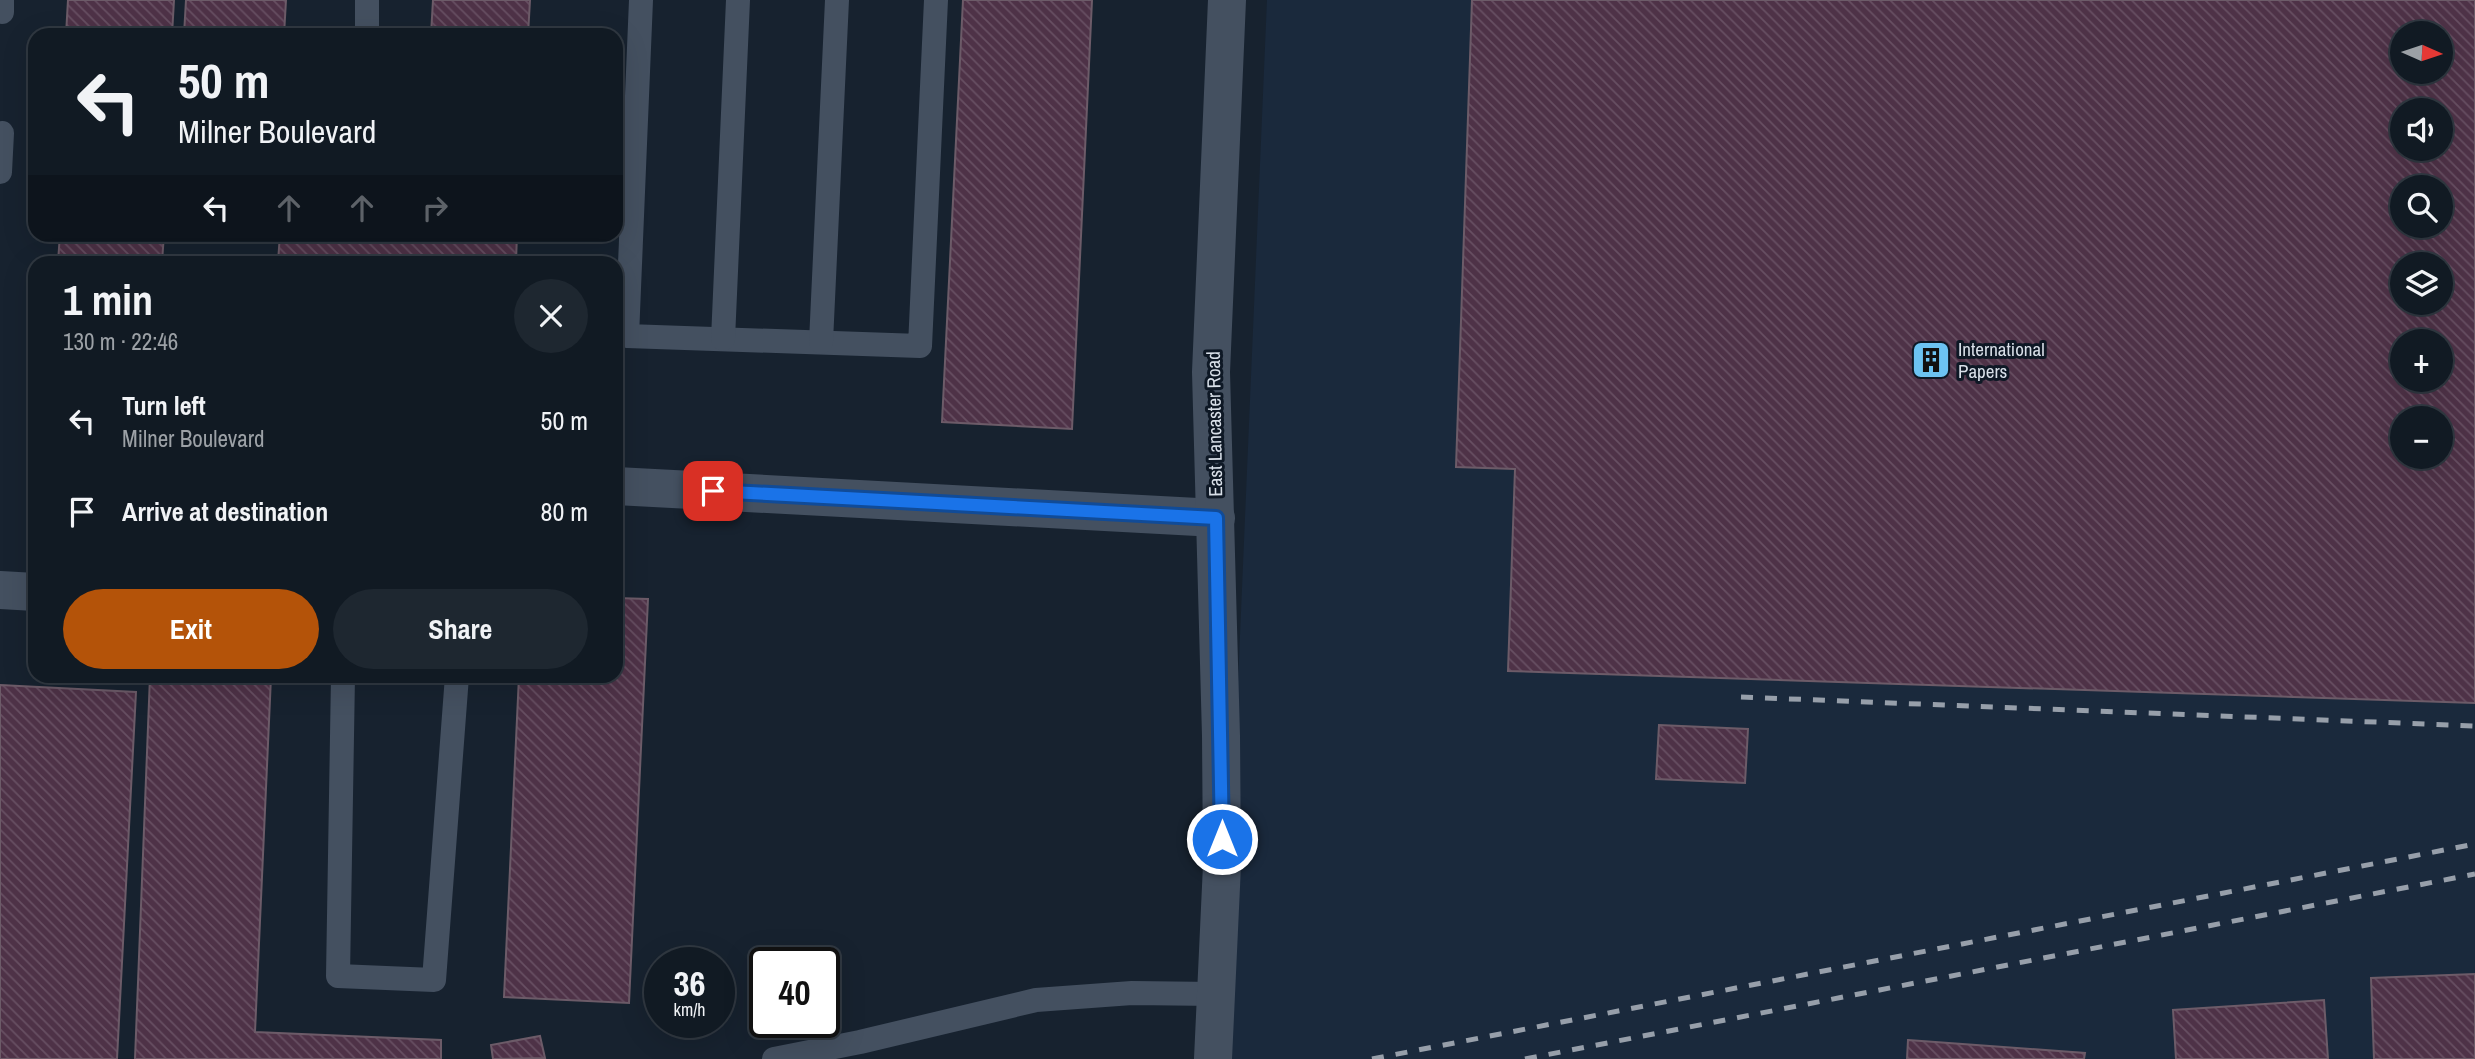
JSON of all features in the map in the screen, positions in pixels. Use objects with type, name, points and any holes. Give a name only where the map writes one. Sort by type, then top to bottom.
[{"type":"street","name":"East Lancaster Road","points":[[1213,1059],[1222,852],[1222,736],[1211,372],[1227,0]]},
{"type":"street","points":[[623,486],[1216,518]]},
{"type":"street","points":[[0,590],[28,592]]},
{"type":"lane","points":[[367,0],[367,28]]},
{"type":"lane","points":[[641,0],[627,336],[920,346],[936,0]]},
{"type":"lane","points":[[723,339],[738,0]]},
{"type":"lane","points":[[821,342],[837,0]]},
{"type":"lane","points":[[0,172],[2,133]]},
{"type":"lane","points":[[343,683],[338,976],[434,980],[456,683]]},
{"type":"lane","points":[[774,1059],[860,1042],[1036,1000],[1132,993],[1216,994]]},
{"type":"shaded area","points":[[1267,0],[2475,0],[2475,1059],[1222,1059]]},
{"type":"building","points":[[68,0],[174,0],[172,28],[66,28]]},
{"type":"building","points":[[186,0],[286,0],[284,28],[184,28]]},
{"type":"building","points":[[433,0],[530,0],[528,28],[431,28]]},
{"type":"building","points":[[963,0],[1092,0],[1072,429],[942,422]]},
{"type":"building","name":"International Papers","points":[[1472,0],[2475,0],[2475,703],[1508,671],[1515,469],[1456,467]]},
{"type":"building","points":[[59,242],[163,242],[162,256],[58,256]]},
{"type":"building","points":[[279,242],[517,242],[516,256],[278,256]]},
{"type":"building","points":[[623,598],[648,599],[629,1003],[504,997],[519,683],[623,683]]},
{"type":"building","points":[[150,683],[271,683],[255,1032],[441,1040],[441,1059],[135,1059]]},
{"type":"building","points":[[0,685],[136,692],[117,1059],[0,1059]]},
{"type":"building","points":[[1659,725],[1748,729],[1745,783],[1656,779]]},
{"type":"building","points":[[2475,974],[2475,1059],[2374,1059],[2371,978]]},
{"type":"building","points":[[2324,1000],[2328,1059],[2176,1059],[2173,1010]]},
{"type":"building","points":[[540,1036],[545,1058],[493,1059],[491,1045]]},
{"type":"building","points":[[1908,1040],[2085,1053],[2084,1059],[1907,1059]]},
{"type":"railway","points":[[1741,697],[2475,726]]},
{"type":"railway","points":[[1372,1059],[2475,844]]},
{"type":"railway","points":[[1525,1059],[2475,874]]},
{"type":"place","name":"International Papers","points":[[1931,360]]},
{"type":"route","points":[[713,491],[1216,518],[1222,839]]}]
